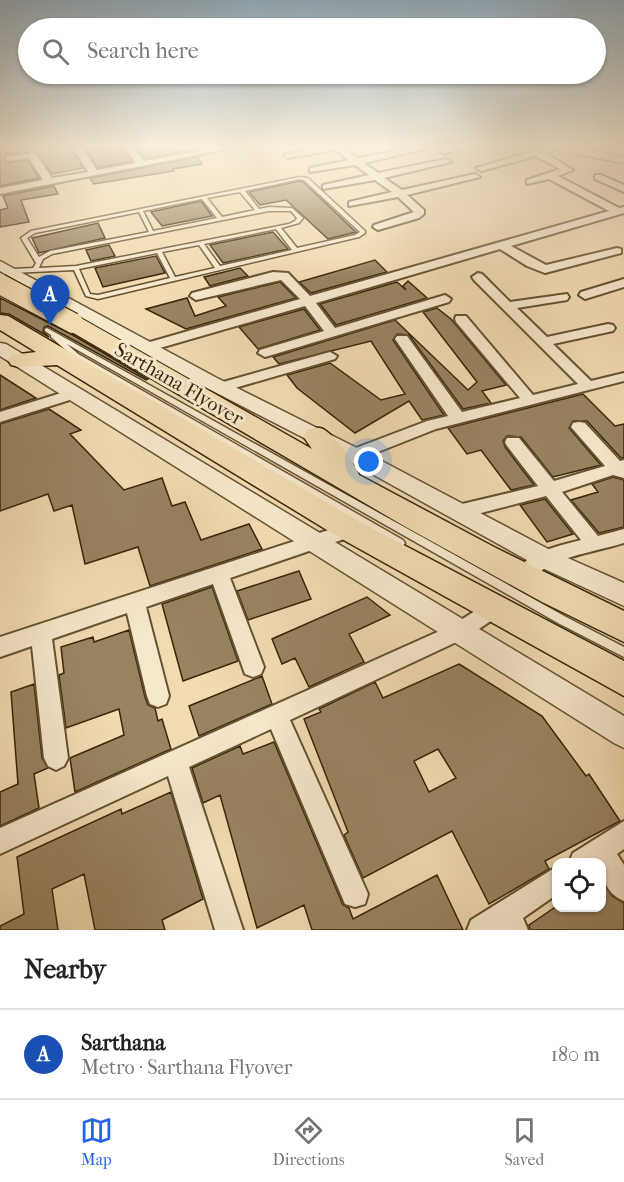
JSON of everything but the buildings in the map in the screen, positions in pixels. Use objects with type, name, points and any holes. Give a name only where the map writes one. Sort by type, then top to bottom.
[{"type":"main road","name":"Sarthana Flyover","points":[[4,273],[65,345]]},
{"type":"main road","name":"Sarthana Flyover","points":[[0,321],[65,345],[356,486],[534,567],[624,627]]},
{"type":"main road","points":[[9,354],[65,345],[350,530],[497,602],[624,679]]},
{"type":"main road","points":[[316,436],[356,486]]},
{"type":"street","points":[[378,227],[418,214],[418,209],[395,190]]},
{"type":"street","points":[[353,204],[409,190]]},
{"type":"street","points":[[579,190],[621,211]]},
{"type":"street","points":[[148,347],[621,211]]},
{"type":"street","points":[[598,241],[621,253]]},
{"type":"street","points":[[501,245],[531,264],[545,268],[621,253]]},
{"type":"street","points":[[4,273],[45,290],[221,387],[354,454],[458,512],[534,567],[624,595]]},
{"type":"street","points":[[196,296],[278,275],[284,276],[307,300],[332,333]]},
{"type":"street","points":[[478,277],[588,386]]},
{"type":"street","points":[[585,295],[624,283]]},
{"type":"street","points":[[507,306],[563,297]]},
{"type":"street","points":[[265,353],[445,299]]},
{"type":"street","points":[[461,318],[530,401]]},
{"type":"street","points":[[543,342],[608,328]]},
{"type":"street","points":[[402,339],[458,418]]},
{"type":"street","points":[[9,354],[624,733]]},
{"type":"street","points":[[221,387],[330,356]]},
{"type":"street","points":[[354,454],[458,418],[624,377]]},
{"type":"street","points":[[0,417],[74,394]]},
{"type":"street","points":[[579,428],[621,470]]},
{"type":"street","points":[[513,442],[594,544]]},
{"type":"street","points":[[458,512],[621,470]]},
{"type":"street","points":[[0,647],[350,530]]},
{"type":"street","points":[[534,567],[594,544],[624,536]]},
{"type":"street","points":[[219,575],[253,667]]},
{"type":"street","points":[[0,841],[460,631],[497,602]]},
{"type":"street","points":[[135,603],[158,696]]},
{"type":"street","points":[[41,634],[56,758]]},
{"type":"street","points":[[276,715],[355,894]]},
{"type":"street","points":[[175,761],[229,930]]},
{"type":"street","points":[[624,834],[590,857],[624,888]]},
{"type":"street","points":[[481,930],[510,922],[552,884]]},
{"type":"lane","points":[[39,263],[24,238],[28,233],[234,190]]},
{"type":"lane","points":[[242,190],[258,211]]},
{"type":"lane","points":[[76,268],[88,295],[93,297],[357,236],[363,232],[317,190]]},
{"type":"lane","points":[[203,197],[221,219]]},
{"type":"lane","points":[[4,273],[76,268],[277,227],[297,222],[300,218],[297,213],[285,208],[258,211],[50,253],[44,255],[34,270]]},
{"type":"lane","points":[[140,210],[152,233]]},
{"type":"lane","points":[[277,227],[296,250]]},
{"type":"lane","points":[[200,243],[219,269]]},
{"type":"lane","points":[[159,251],[173,279]]},
{"type":"lane","points":[[45,290],[65,345],[406,547]]},
{"type":"lane","points":[[65,345],[624,652]]},
{"type":"place","name":"Sarthana","points":[[50,325]]}]
